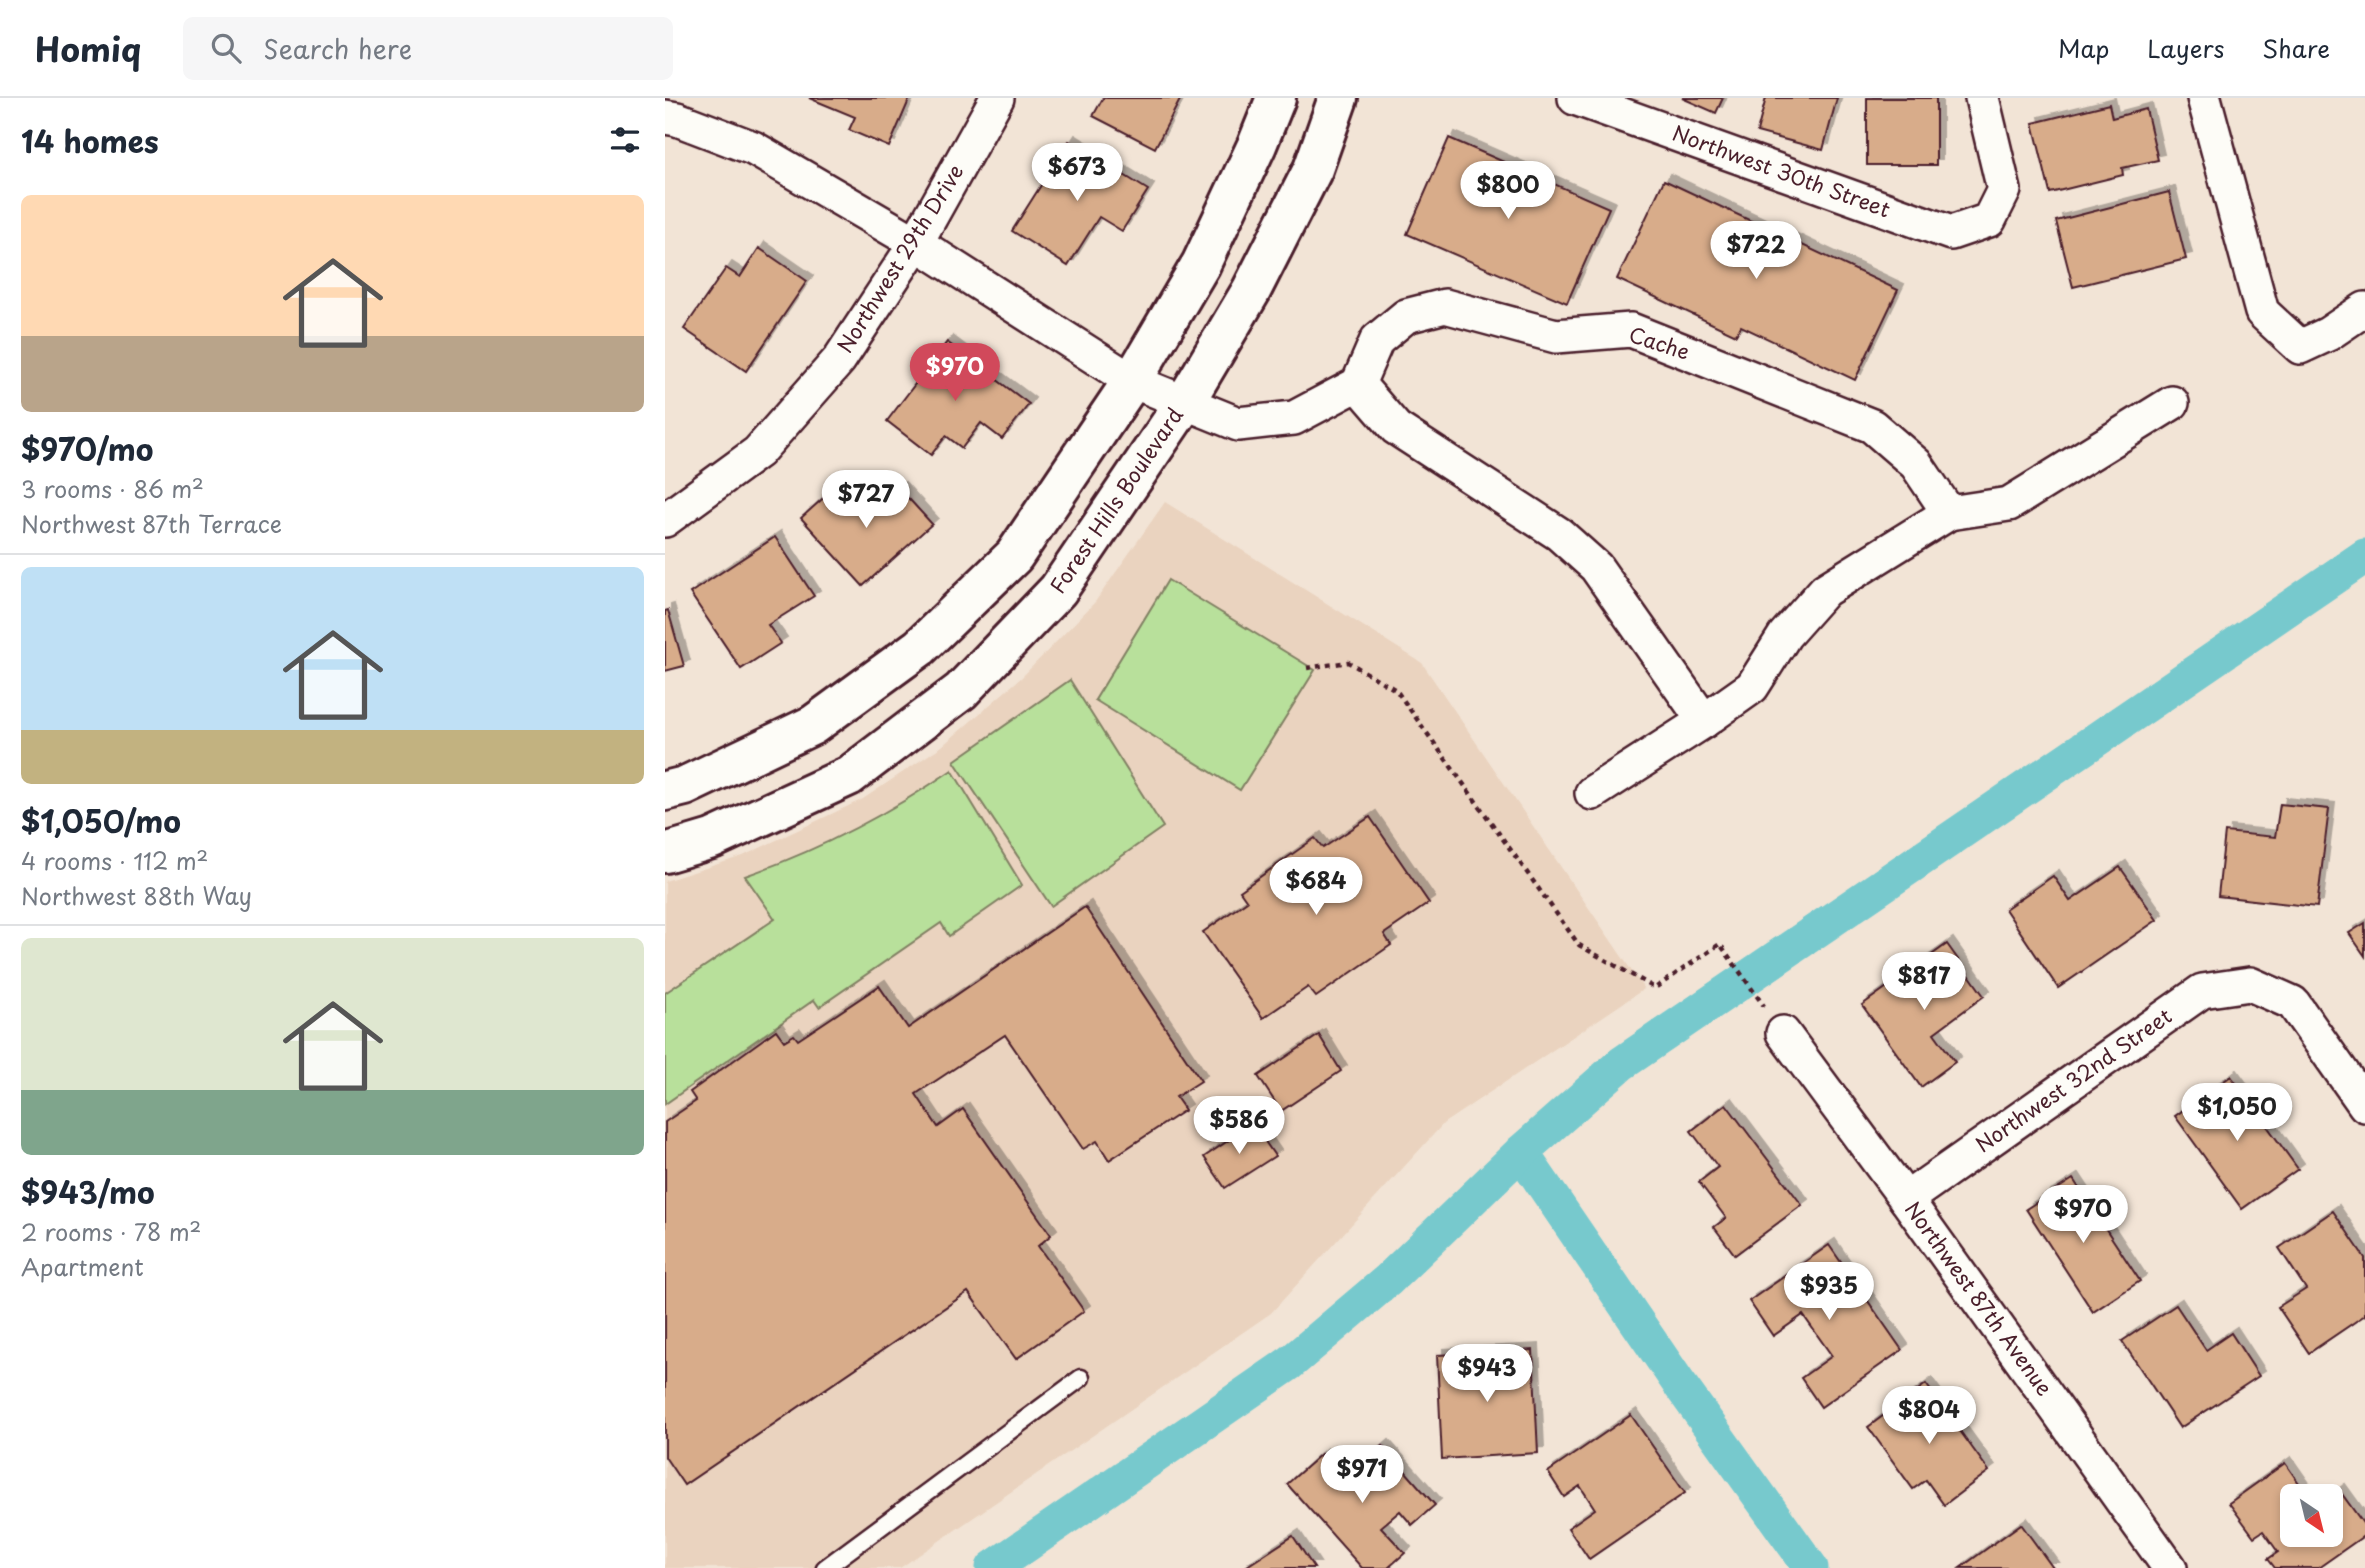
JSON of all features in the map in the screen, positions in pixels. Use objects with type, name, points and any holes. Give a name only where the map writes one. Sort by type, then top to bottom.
[{"type":"street","name":"Northwest 29th Drive","points":[[665,520],[758,452],[839,359],[916,243],[996,98]]},
{"type":"street","points":[[665,792],[685,786],[813,725],[920,647],[1014,556],[1132,381],[1201,264],[1276,98]]},
{"type":"street","name":"Forest Hills Boulevard","points":[[665,853],[712,839],[849,776],[961,691],[1058,590],[1185,402],[1251,291],[1313,169],[1338,98]]},
{"type":"street","name":"Northwest 30th Street","points":[[1574,98],[1951,233],[1989,220],[2004,190],[1982,98]]},
{"type":"street","points":[[2204,98],[2262,312],[2300,347],[2328,334],[2365,309]]},
{"type":"street","points":[[665,117],[677,119],[753,148],[916,243],[1132,381],[1238,424],[1294,418],[1358,384],[1396,428],[1559,534],[1596,567],[1703,721]]},
{"type":"street","name":"Cache","points":[[1358,384],[1377,340],[1406,316],[1445,306],[1556,336],[1631,330],[1872,426],[1916,464],[1949,513]]},
{"type":"street","points":[[1592,793],[1752,687],[1784,635],[1825,590],[1949,513],[2009,504],[2172,403]]},
{"type":"street","points":[[764,748],[789,803]]},
{"type":"street","name":"Northwest 32nd Street","points":[[1906,1199],[2202,991],[2250,984],[2293,1003],[2365,1105]]},
{"type":"street","name":"Northwest 87th Avenue","points":[[1776,1023],[1906,1199],[2170,1568]]},
{"type":"lane","points":[[825,1568],[1081,1378]]},
{"type":"path","points":[[1307,668],[1348,662],[1397,690],[1579,945],[1655,988],[1720,944],[1776,1023]]},
{"type":"shaded area","points":[[1165,502],[1422,663],[1644,989],[1444,1123],[1271,1313],[900,1568],[665,1568],[665,881],[743,856],[863,799],[942,746],[1022,677],[1095,602]]},
{"type":"green space","points":[[1168,580],[1315,670],[1240,790],[1095,700]]},
{"type":"green space","points":[[1070,680],[1163,827],[1051,906],[954,761]]},
{"type":"green space","points":[[952,770],[1022,885],[949,936],[941,923],[819,1007],[814,1000],[665,1104],[665,993],[775,919],[745,876],[800,855],[852,830]]},
{"type":"building","points":[[809,98],[910,98],[889,147],[849,130],[855,117]]},
{"type":"building","points":[[1103,98],[1181,98],[1155,148],[1093,116]]},
{"type":"building","points":[[1682,98],[1723,98],[1716,113]]},
{"type":"building","points":[[1766,98],[1837,98],[1823,150],[1757,132]]},
{"type":"building","points":[[1867,98],[1936,98],[1936,165],[1867,165]]},
{"type":"building","points":[[2109,104],[2112,118],[2146,109],[2158,160],[2122,168],[2123,175],[2050,193],[2033,123]]},
{"type":"building","points":[[1449,138],[1609,208],[1567,303],[1407,234]]},
{"type":"building","points":[[1069,141],[1148,190],[1122,231],[1099,217],[1068,266],[1012,231]]},
{"type":"building","points":[[1664,180],[1898,290],[1855,380],[1741,326],[1736,335],[1617,279]]},
{"type":"building","points":[[2169,192],[2186,259],[2073,287],[2056,221]]},
{"type":"building","points":[[759,248],[807,281],[746,371],[684,329],[726,268],[740,277]]},
{"type":"building","points":[[947,342],[1029,404],[1002,439],[981,423],[962,448],[946,436],[931,455],[887,421]]},
{"type":"building","points":[[839,484],[868,515],[899,488],[932,524],[863,586],[801,518]]},
{"type":"building","points":[[775,537],[814,596],[768,625],[781,643],[741,669],[690,593]]},
{"type":"building","points":[[668,610],[684,666],[665,671],[665,611]]},
{"type":"building","points":[[2280,804],[2329,809],[2317,907],[2218,896],[2225,832],[2275,837]]},
{"type":"building","points":[[1370,817],[1429,903],[1384,934],[1391,945],[1316,997],[1308,987],[1263,1018],[1203,932],[1247,901],[1240,891],[1315,838],[1323,848]]},
{"type":"building","points":[[2120,867],[2157,920],[2058,988],[2005,909],[2053,876],[2070,901]]},
{"type":"building","points":[[1085,907],[1201,1081],[1176,1097],[1185,1110],[1109,1160],[1097,1141],[1083,1149],[1005,1035],[916,1094],[938,1127],[963,1109],[1051,1235],[1038,1246],[1084,1311],[1016,1359],[968,1292],[684,1485],[665,1457],[665,1122],[696,1101],[690,1092],[776,1030],[784,1041],[794,1035],[798,1040],[879,986],[908,1028]]},
{"type":"building","points":[[2365,923],[2365,956],[2349,933]]},
{"type":"building","points":[[1947,944],[1984,996],[1934,1033],[1955,1062],[1921,1087],[1862,1005]]},
{"type":"building","points":[[1319,1035],[1341,1071],[1281,1111],[1258,1076]]},
{"type":"building","points":[[2231,1076],[2298,1169],[2242,1209],[2175,1116]]},
{"type":"building","points":[[1726,1104],[1802,1205],[1735,1255],[1714,1227],[1726,1218],[1699,1182],[1718,1167],[1691,1131]]},
{"type":"building","points":[[1253,1124],[1275,1156],[1225,1188],[1204,1157]]},
{"type":"building","points":[[2073,1179],[2140,1281],[2093,1312],[2026,1209]]},
{"type":"building","points":[[2333,1211],[2365,1258],[2365,1315],[2309,1353],[2278,1307],[2306,1289],[2279,1248]]},
{"type":"building","points":[[1829,1245],[1902,1350],[1821,1407],[1801,1378],[1832,1356],[1803,1315],[1773,1336],[1749,1301]]},
{"type":"building","points":[[2176,1305],[2206,1350],[2231,1333],[2259,1376],[2180,1428],[2122,1341]]},
{"type":"building","points":[[1533,1350],[1538,1453],[1442,1459],[1437,1355]]},
{"type":"building","points":[[1926,1384],[1989,1471],[1944,1505],[1926,1480],[1913,1489],[1868,1427]]},
{"type":"building","points":[[1631,1415],[1685,1493],[1589,1559],[1568,1528],[1595,1509],[1580,1486],[1564,1497],[1548,1472]]},
{"type":"building","points":[[1383,1446],[1435,1505],[1412,1525],[1400,1511],[1381,1527],[1405,1553],[1388,1568],[1362,1568],[1287,1484],[1321,1454],[1344,1480]]},
{"type":"building","points":[[2285,1463],[2300,1484],[2280,1484],[2280,1547],[2343,1547],[2343,1496],[2365,1526],[2365,1535],[2318,1568],[2275,1568],[2268,1559],[2278,1552],[2263,1531],[2254,1537],[2229,1503]]},
{"type":"building","points":[[2021,1524],[2053,1568],[1960,1568]]},
{"type":"building","points":[[1293,1536],[1314,1568],[1244,1568]]},
{"type":"waterway","points":[[993,1568],[1290,1363],[1388,1280],[1521,1152],[1621,1064],[2365,556]]},
{"type":"waterway","points":[[1521,1152],[1678,1382],[1811,1568]]}]
